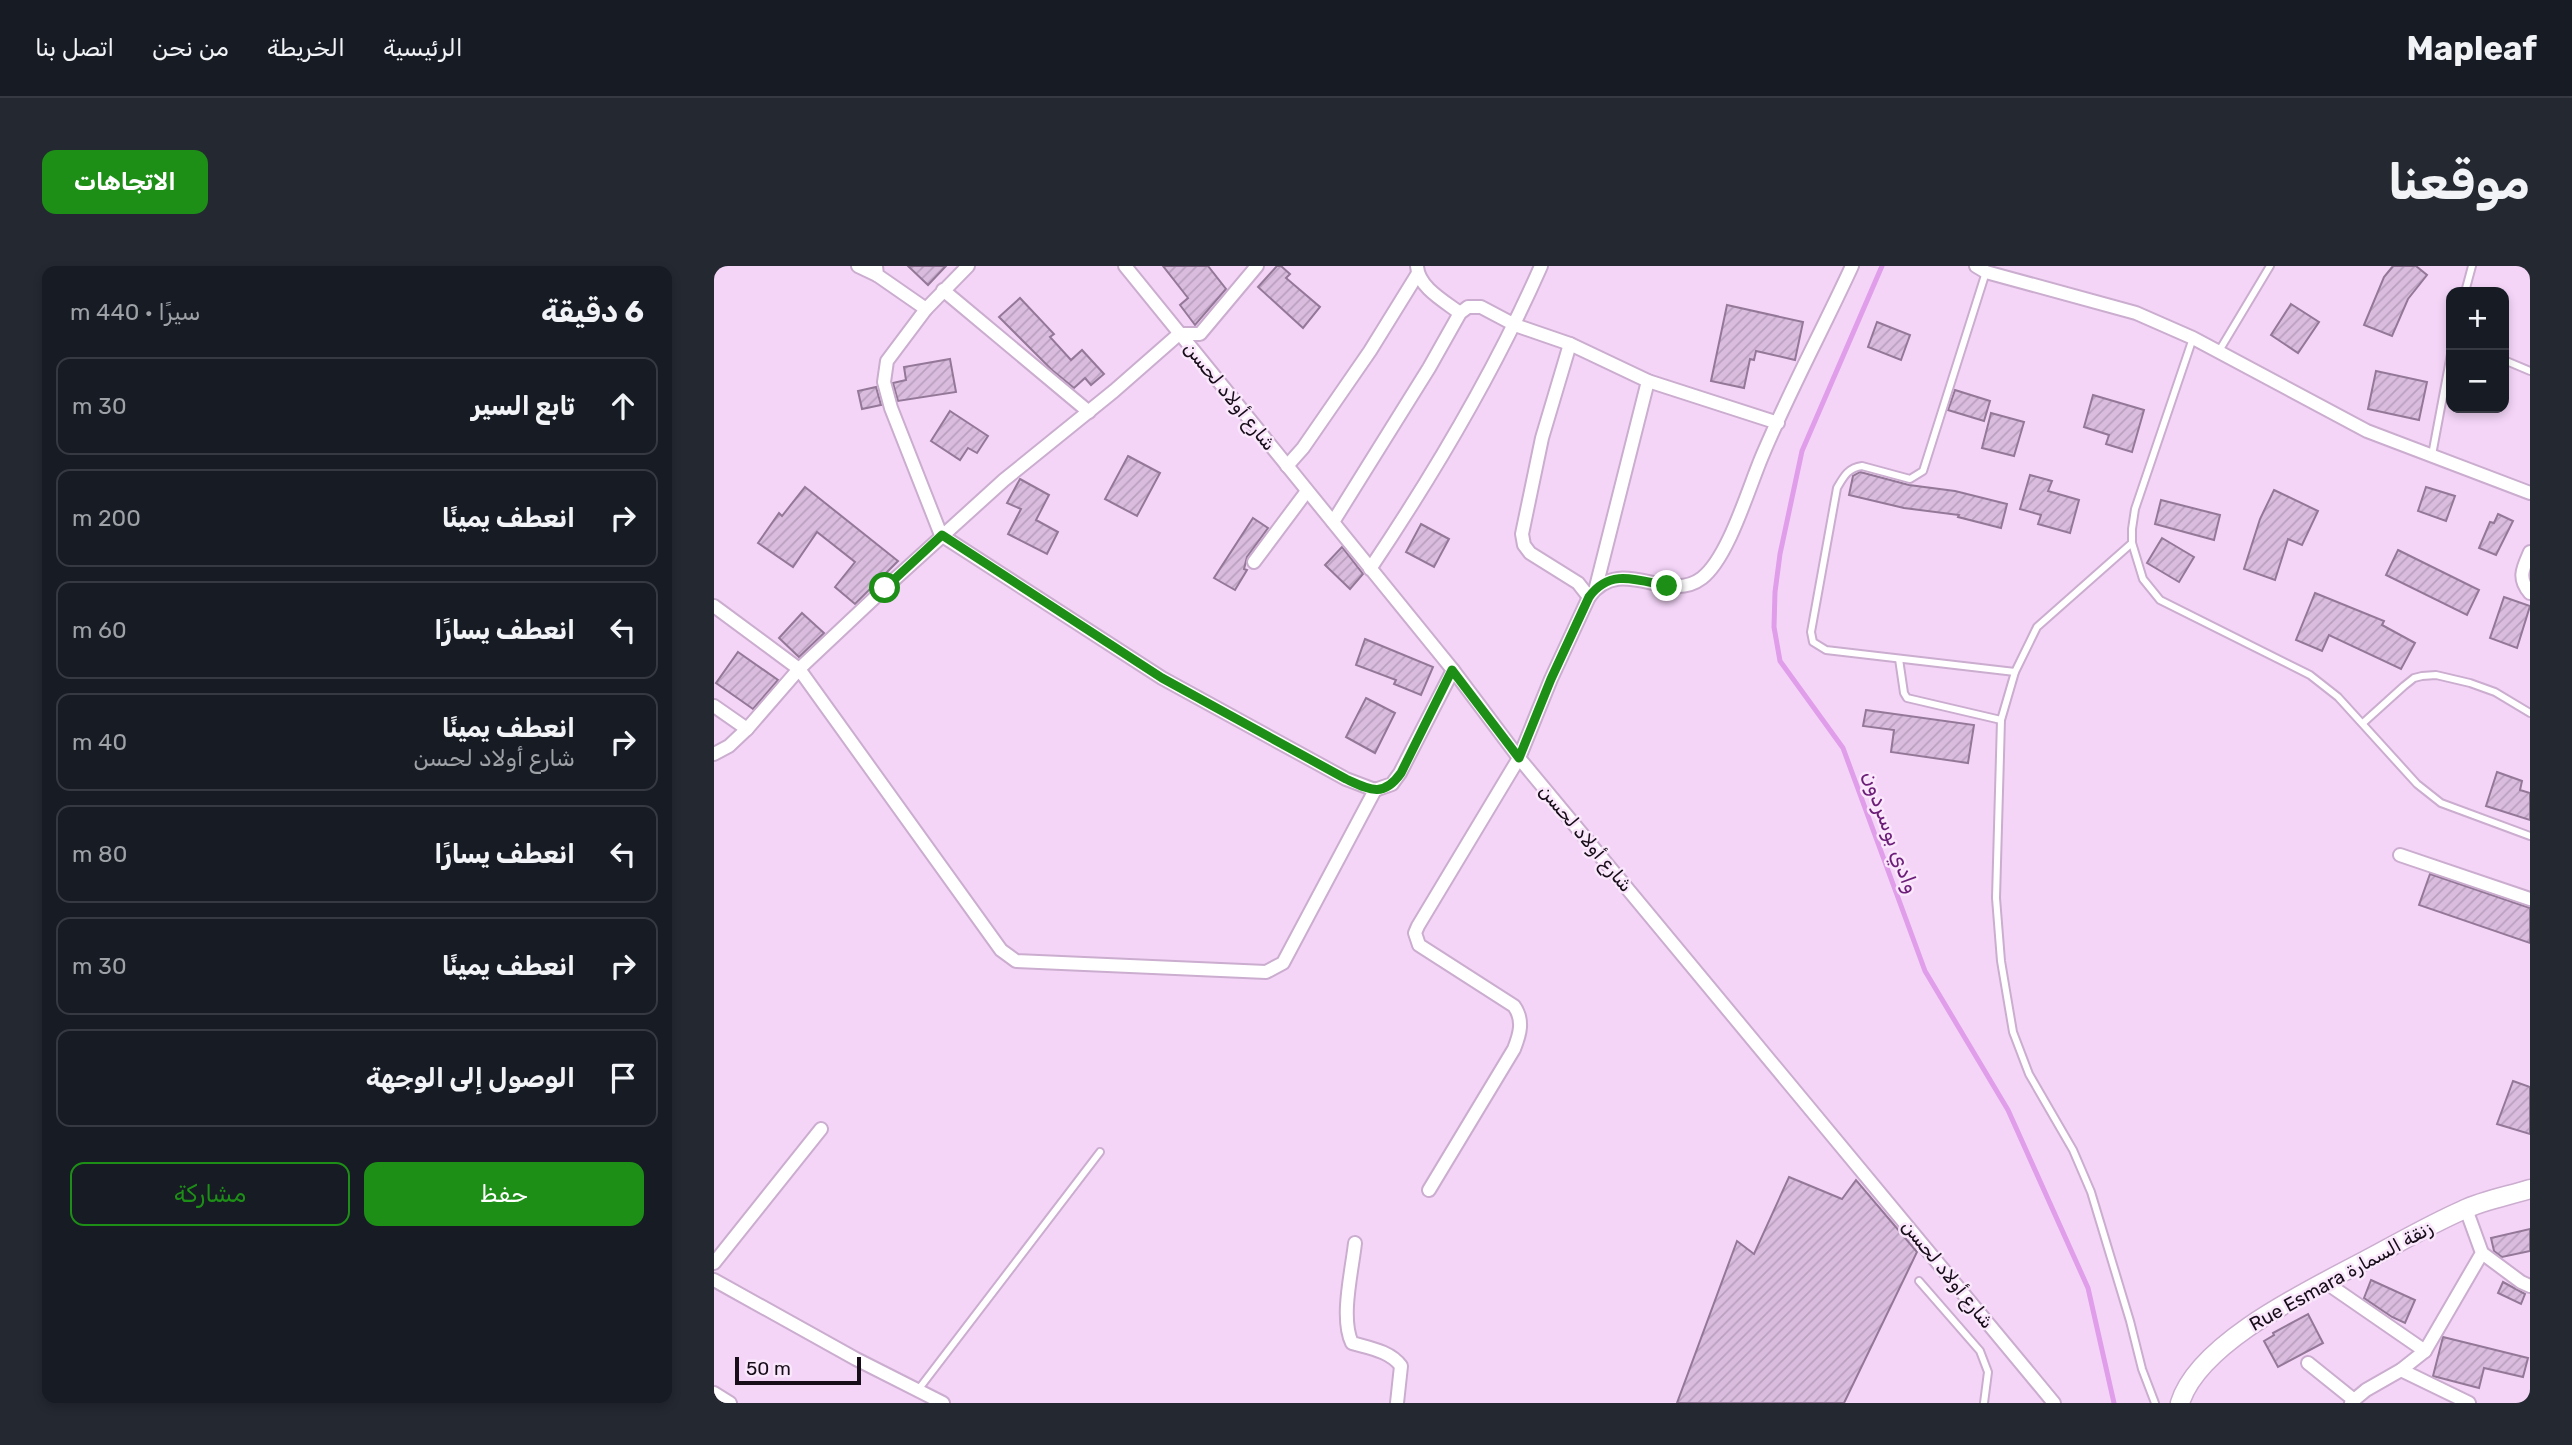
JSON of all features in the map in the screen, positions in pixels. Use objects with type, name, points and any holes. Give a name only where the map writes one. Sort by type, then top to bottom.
[{"type":"street","points":[[858,266],[877,270],[926,309]]},
{"type":"street","points":[[968,266],[926,309],[887,361],[884,382],[891,408],[942,535],[1162,678],[1346,779],[1375,790],[1392,785],[1401,773],[1452,670]]},
{"type":"street","name":"شارع أولاد لحسن","points":[[1125,266],[1452,670],[1519,758],[2054,1403]]},
{"type":"street","points":[[714,754],[729,746],[747,729],[800,669],[1004,480],[1180,334],[1200,334],[1256,266]]},
{"type":"street","points":[[1370,569],[1464,419],[1515,325],[1541,266]]},
{"type":"street","points":[[1592,592],[1615,579],[1626,578],[1667,586],[1686,585],[1702,579],[1729,537],[1763,452],[1852,266]]},
{"type":"street","points":[[1981,269],[2136,313],[2193,338],[2367,431],[2530,493]]},
{"type":"street","points":[[1287,466],[1303,448],[1363,362],[1417,271],[1428,288],[1460,313]]},
{"type":"street","points":[[943,290],[1089,412]]},
{"type":"street","points":[[1333,522],[1460,313],[1468,307],[1481,307],[1515,325],[1570,344],[1648,381],[1778,423]]},
{"type":"street","points":[[1570,344],[1542,438],[1522,534],[1524,545],[1530,553],[1592,592]]},
{"type":"street","points":[[1429,1190],[1514,1049],[1521,1023],[1514,1006],[1419,945],[1415,933],[1519,758],[1551,679],[1592,592],[1648,381]]},
{"type":"street","points":[[1254,562],[1307,491]]},
{"type":"street","points":[[2530,552],[2521,572],[2522,581],[2530,593]]},
{"type":"street","points":[[714,606],[800,669],[1001,950],[1016,961],[1266,972],[1283,963],[1375,790]]},
{"type":"street","points":[[714,706],[747,729]]},
{"type":"street","points":[[2400,855],[2530,899]]},
{"type":"street","points":[[714,1263],[821,1129]]},
{"type":"street","name":"Rue Esmara زنقة السمارة","points":[[2180,1403],[2206,1362],[2245,1329],[2325,1282],[2466,1209],[2530,1189]]},
{"type":"street","points":[[2466,1209],[2482,1253],[2530,1286]]},
{"type":"street","points":[[1355,1243],[1346,1320],[1347,1334],[1352,1343],[1385,1354],[1401,1366],[1397,1403]]},
{"type":"street","points":[[2308,1363],[2353,1402],[2366,1390],[2401,1370],[2425,1351],[2482,1253]]},
{"type":"street","points":[[714,1280],[856,1359],[943,1403]]},
{"type":"street","points":[[2325,1282],[2425,1351]]},
{"type":"street","points":[[2401,1370],[2469,1403]]},
{"type":"street","points":[[714,1393],[730,1403]]},
{"type":"lane","points":[[2218,352],[2270,266]]},
{"type":"lane","points":[[2466,287],[2472,266]]},
{"type":"lane","points":[[1981,269],[1923,471],[1910,479],[1862,466],[1855,467],[1846,473],[1838,488],[1811,632],[1813,642],[1826,650],[2015,672]]},
{"type":"lane","points":[[2193,338],[2135,509],[2132,543],[2143,579],[2160,600],[2310,674],[2338,697],[2417,784],[2441,803],[2530,836]]},
{"type":"lane","points":[[2509,362],[2530,371]]},
{"type":"lane","points":[[2432,456],[2446,381]]},
{"type":"lane","points":[[2132,543],[2037,626],[2015,672],[2001,720],[1996,898],[2001,961],[2013,1032],[2029,1074],[2067,1139],[2091,1192],[2142,1369],[2155,1403]]},
{"type":"lane","points":[[1899,659],[1907,698],[2001,720]]},
{"type":"lane","points":[[2363,723],[2414,678],[2422,676],[2470,683],[2495,692],[2530,713]]},
{"type":"lane","points":[[918,1390],[1100,1152]]},
{"type":"lane","points":[[1919,1281],[1980,1351],[1988,1372],[1984,1403]]},
{"type":"building","points":[[908,266],[946,266],[928,285]]},
{"type":"building","points":[[1163,266],[1208,266],[1226,289],[1195,325],[1180,305],[1188,298]]},
{"type":"building","points":[[1277,266],[1290,274],[1286,278],[1320,307],[1303,328],[1258,287]]},
{"type":"building","points":[[2393,266],[2416,266],[2427,275],[2408,299],[2392,336],[2364,325],[2384,277]]},
{"type":"building","points":[[1020,298],[1054,334],[1050,337],[1071,360],[1082,350],[1104,374],[1091,385],[1085,378],[1074,388],[1052,370],[999,317]]},
{"type":"building","points":[[2291,304],[2319,322],[2298,353],[2271,335]]},
{"type":"building","points":[[1727,305],[1803,322],[1795,360],[1756,351],[1754,360],[1750,359],[1744,388],[1711,381]]},
{"type":"building","points":[[1877,322],[1910,335],[1901,360],[1868,347]]},
{"type":"building","points":[[950,359],[956,392],[898,401],[893,383],[906,380],[904,367]]},
{"type":"building","points":[[2376,371],[2427,382],[2419,420],[2368,409]]},
{"type":"building","points":[[876,387],[881,405],[862,409],[858,391]]},
{"type":"building","points":[[1955,390],[1990,401],[1984,421],[1948,410]]},
{"type":"building","points":[[2093,395],[2144,410],[2132,452],[2106,444],[2109,435],[2084,427]]},
{"type":"building","points":[[950,411],[988,436],[977,453],[968,448],[960,460],[931,441]]},
{"type":"building","points":[[1991,413],[2024,422],[2014,456],[1982,448]]},
{"type":"building","points":[[1128,456],[1160,473],[1137,516],[1105,499]]},
{"type":"building","points":[[1860,472],[1909,485],[1955,491],[2007,504],[2001,528],[1958,517],[1959,515],[1904,508],[1849,495],[1853,476]]},
{"type":"building","points":[[2030,475],[2052,481],[2048,491],[2079,500],[2070,533],[2038,524],[2041,515],[2020,509]]},
{"type":"building","points":[[1020,479],[1049,495],[1036,520],[1058,532],[1047,554],[1008,534],[1021,509],[1007,503]]},
{"type":"building","points":[[805,487],[898,561],[855,604],[835,587],[855,562],[817,532],[793,567],[758,543],[779,513],[782,516]]},
{"type":"building","points":[[2426,487],[2455,496],[2446,521],[2418,511]]},
{"type":"building","points":[[2274,490],[2318,511],[2302,545],[2288,539],[2275,580],[2244,569],[2260,519]]},
{"type":"building","points":[[2161,500],[2220,515],[2214,540],[2155,524]]},
{"type":"building","points":[[2498,514],[2513,521],[2496,555],[2479,548],[2490,522],[2494,523]]},
{"type":"building","points":[[1253,518],[1268,528],[1247,557],[1244,569],[1247,570],[1235,590],[1214,578]]},
{"type":"building","points":[[1421,524],[1449,539],[1434,567],[1406,552]]},
{"type":"building","points":[[2162,538],[2194,557],[2179,582],[2147,563]]},
{"type":"building","points":[[1342,547],[1363,574],[1350,589],[1325,565]]},
{"type":"building","points":[[2398,550],[2479,590],[2467,615],[2386,575]]},
{"type":"building","points":[[2315,593],[2384,621],[2382,625],[2415,643],[2401,669],[2329,635],[2322,651],[2296,640]]},
{"type":"building","points":[[2504,597],[2530,606],[2517,648],[2490,638]]},
{"type":"building","points":[[802,613],[824,633],[799,657],[779,638]]},
{"type":"building","points":[[1365,639],[1433,667],[1421,695],[1394,684],[1396,680],[1356,665]]},
{"type":"building","points":[[738,652],[778,680],[753,709],[716,683]]},
{"type":"building","points":[[1366,698],[1395,713],[1375,753],[1346,737]]},
{"type":"building","points":[[1866,710],[1974,725],[1968,763],[1891,752],[1894,730],[1863,726]]},
{"type":"building","points":[[2497,772],[2522,781],[2520,790],[2530,793],[2530,820],[2486,806]]},
{"type":"building","points":[[2430,874],[2530,908],[2530,943],[2419,905]]},
{"type":"building","points":[[2513,1081],[2530,1087],[2530,1134],[2497,1124]]},
{"type":"building","points":[[1789,1177],[1842,1199],[1856,1180],[1917,1252],[1844,1403],[1677,1403],[1737,1241],[1754,1254]]},
{"type":"building","points":[[2530,1229],[2530,1251],[2502,1257],[2494,1251],[2491,1238]]},
{"type":"building","points":[[2371,1280],[2415,1300],[2405,1323],[2364,1298]]},
{"type":"building","points":[[2503,1282],[2525,1294],[2521,1304],[2498,1293]]},
{"type":"building","points":[[2308,1314],[2323,1343],[2278,1367],[2264,1341],[2274,1335],[2273,1333]]},
{"type":"building","points":[[2443,1337],[2528,1358],[2523,1377],[2484,1368],[2479,1388],[2433,1376]]},
{"type":"waterway","name":"وادي بوسردون","points":[[1882,266],[1802,451],[1780,554],[1775,592],[1774,627],[1780,661],[1843,748],[1925,971],[2008,1110],[2088,1288],[2114,1403]]},
{"type":"route","points":[[885,588],[942,535],[1064,617],[1162,678],[1298,754],[1346,779],[1375,790],[1392,785],[1401,773],[1452,670],[1519,758],[1551,679],[1596,587],[1603,582],[1626,578],[1667,586]]}]
